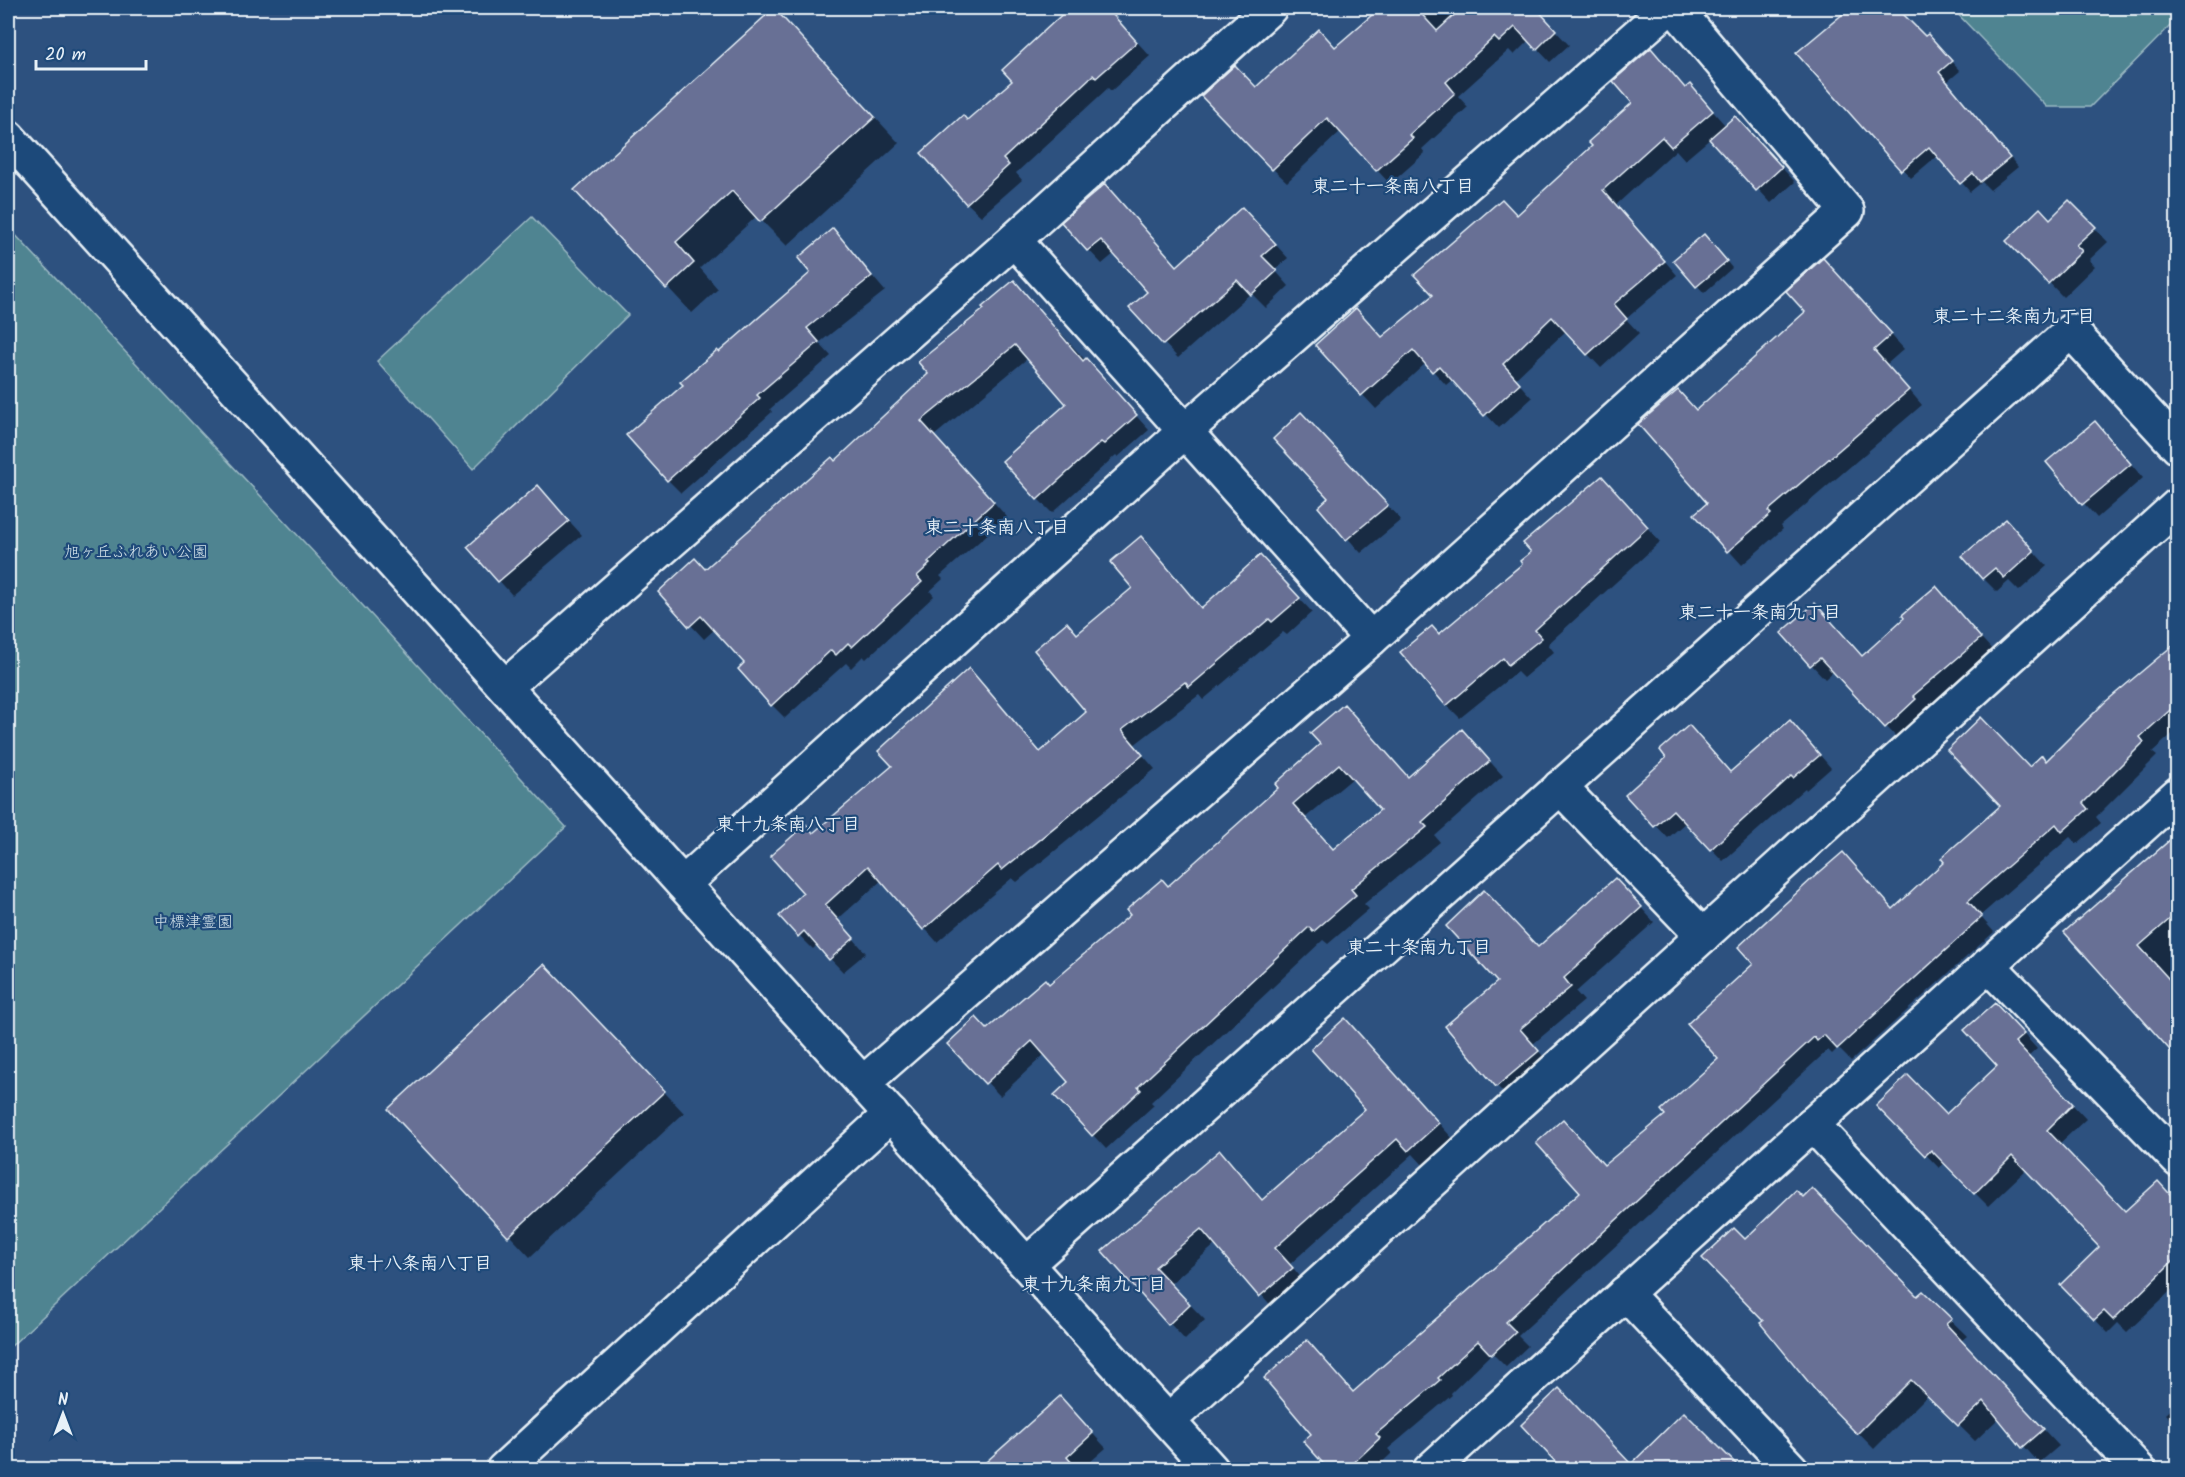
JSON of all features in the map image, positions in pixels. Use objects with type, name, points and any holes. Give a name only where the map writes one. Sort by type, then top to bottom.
[{"type":"street","points":[[505,687],[1014,240],[1270,8]]},
{"type":"street","points":[[683,884],[1185,431],[1668,8]]},
{"type":"street","points":[[863,1083],[1371,639],[1847,212],[1675,8]]},
{"type":"street","points":[[8,137],[1212,1470]]},
{"type":"street","points":[[1014,240],[1371,639]]},
{"type":"street","points":[[1027,1264],[2071,331],[2178,447]]},
{"type":"street","points":[[1168,1421],[2178,505]]},
{"type":"street","points":[[1560,787],[1703,936]]},
{"type":"street","points":[[1445,1465],[1625,1293],[2176,797]]},
{"type":"street","points":[[1988,965],[2178,1160]]},
{"type":"street","points":[[502,1470],[891,1114]]},
{"type":"street","points":[[1812,1124],[2139,1470]]},
{"type":"street","points":[[1625,1293],[1792,1470]]},
{"type":"green space","points":[[1952,8],[2177,8],[2177,19],[2090,107],[2047,107]]},
{"type":"green space","points":[[532,217],[628,315],[473,469],[377,361]]},
{"type":"green space","name":"中標津霊園","points":[[8,227],[320,559],[566,827],[8,1349]]},
{"type":"building","points":[[774,8],[875,117],[760,222],[732,191],[676,242],[694,263],[666,289],[574,190]]},
{"type":"building","points":[[1069,8],[1107,8],[1137,42],[1096,78],[1093,75],[1003,159],[1009,165],[966,204],[921,153],[963,115],[967,120],[1012,81],[1002,70]]},
{"type":"building","points":[[1380,8],[1416,8],[1437,31],[1462,8],[1536,8],[1556,30],[1536,50],[1515,27],[1499,42],[1494,37],[1446,82],[1455,93],[1409,135],[1413,138],[1376,171],[1327,118],[1272,170],[1201,96],[1235,65],[1256,87],[1319,29],[1335,47]]},
{"type":"building","points":[[1850,8],[1897,8],[1925,36],[1928,34],[1952,61],[1939,72],[2010,158],[1980,182],[1973,173],[1960,184],[1929,147],[1901,171],[1796,53]]},
{"type":"building","points":[[1651,48],[1685,88],[1690,84],[1713,111],[1671,147],[1662,137],[1603,190],[1665,261],[1614,304],[1627,319],[1587,355],[1552,317],[1503,364],[1520,383],[1484,416],[1439,366],[1432,372],[1413,350],[1361,396],[1315,345],[1356,308],[1382,337],[1433,295],[1414,275],[1502,199],[1517,215],[1592,146],[1588,142],[1632,103],[1613,81]]},
{"type":"building","points":[[1735,116],[1782,167],[1756,191],[1709,139]]},
{"type":"building","points":[[1105,184],[1177,266],[1242,207],[1276,244],[1262,256],[1277,271],[1251,295],[1237,280],[1163,345],[1129,308],[1147,292],[1101,240],[1087,251],[1061,222]]},
{"type":"building","points":[[2069,200],[2096,227],[2076,245],[2082,251],[2048,284],[2006,241],[2040,208],[2050,219]]},
{"type":"building","points":[[833,228],[872,276],[807,328],[819,342],[757,395],[760,398],[667,481],[626,435],[683,385],[680,382],[717,350],[719,352],[810,273],[798,258]]},
{"type":"building","points":[[1704,234],[1727,261],[1696,287],[1673,260]]},
{"type":"building","points":[[1823,258],[1892,334],[1874,350],[1909,390],[1768,511],[1771,514],[1727,552],[1694,514],[1707,503],[1638,424],[1678,390],[1696,410],[1805,312],[1786,291]]},
{"type":"building","points":[[1014,280],[1083,361],[1086,358],[1137,415],[1104,444],[1101,442],[1037,500],[1002,461],[1066,404],[1015,345],[921,421],[994,502],[928,562],[930,564],[917,576],[922,582],[852,647],[848,643],[836,655],[831,650],[771,706],[738,669],[744,663],[701,616],[689,627],[658,592],[695,558],[705,569],[832,457],[835,461],[928,374],[918,362],[984,309],[982,307]]},
{"type":"building","points":[[1301,412],[1388,505],[1346,540],[1318,507],[1328,498],[1273,439]]},
{"type":"building","points":[[2095,421],[2131,464],[2082,505],[2046,462]]},
{"type":"building","points":[[1602,476],[1648,527],[1535,630],[1542,638],[1508,665],[1503,658],[1446,706],[1400,652],[1432,626],[1439,634],[1522,564],[1520,561],[1531,552],[1523,543]]},
{"type":"building","points":[[538,485],[569,521],[498,582],[467,547]]},
{"type":"building","points":[[2006,519],[2034,551],[2004,578],[1995,568],[1982,579],[1962,556]]},
{"type":"building","points":[[1141,536],[1201,608],[1260,555],[1300,598],[1272,622],[1269,619],[1189,687],[1185,682],[1122,730],[1143,755],[1002,870],[998,865],[923,930],[868,866],[825,905],[854,938],[829,960],[804,931],[798,937],[779,916],[803,893],[770,856],[806,824],[813,833],[892,766],[878,751],[969,668],[1040,752],[1086,712],[1034,650],[1067,622],[1077,634],[1132,588],[1110,562]]},
{"type":"building","points":[[1936,586],[1981,638],[1913,696],[1916,699],[1885,728],[1820,658],[1810,666],[1781,633],[1815,603],[1862,656],[1904,618],[1902,615]]},
{"type":"building","points":[[2178,641],[2178,703],[2140,737],[2144,742],[2083,803],[2088,809],[2062,832],[2056,824],[1968,901],[1982,917],[1837,1049],[1824,1035],[1817,1041],[1814,1037],[1506,1322],[1516,1332],[1491,1355],[1478,1341],[1438,1378],[1440,1380],[1376,1434],[1380,1438],[1346,1470],[1329,1470],[1303,1441],[1311,1434],[1264,1378],[1307,1340],[1353,1392],[1580,1192],[1536,1143],[1563,1119],[1604,1165],[1665,1115],[1661,1110],[1718,1059],[1687,1024],[1753,964],[1738,947],[1814,877],[1843,852],[1893,909],[1944,862],[1941,858],[2000,806],[1947,750],[1981,717],[2029,767],[2042,755],[2046,761],[2104,703]]},
{"type":"building","points":[[1344,704],[1408,777],[1462,729],[1490,761],[1422,822],[1427,827],[1351,889],[1356,895],[1313,932],[1309,927],[1138,1087],[1141,1090],[1092,1136],[1054,1095],[1068,1082],[1032,1041],[985,1084],[947,1044],[976,1017],[987,1029],[1045,979],[1049,984],[1130,915],[1126,910],[1162,879],[1168,886],[1278,788],[1275,784],[1320,744],[1310,733]],"holes":[[[1339,764],[1380,810],[1333,849],[1293,804]]]},
{"type":"building","points":[[1790,720],[1820,755],[1793,778],[1791,776],[1710,850],[1673,810],[1654,827],[1625,795],[1666,758],[1660,750],[1689,725],[1730,772]]},
{"type":"building","points":[[2178,833],[2178,912],[2139,946],[2178,989],[2178,1059],[2064,932]]},
{"type":"building","points":[[1615,878],[1642,907],[1564,978],[1571,987],[1520,1029],[1539,1051],[1496,1087],[1445,1026],[1497,982],[1446,926],[1484,890],[1538,947]]},
{"type":"building","points":[[544,964],[665,1091],[508,1237],[388,1109]]},
{"type":"building","points":[[1995,1003],[2024,1034],[2015,1042],[2073,1104],[2047,1130],[2125,1211],[2158,1181],[2178,1203],[2178,1256],[2113,1320],[2104,1311],[2094,1320],[2060,1285],[2099,1247],[2012,1156],[1974,1194],[1931,1150],[1925,1156],[1876,1106],[1908,1075],[1946,1114],[1997,1066],[1964,1030]]},
{"type":"building","points":[[1345,1018],[1439,1123],[1408,1151],[1397,1139],[1275,1248],[1293,1268],[1259,1297],[1201,1229],[1155,1267],[1190,1304],[1168,1325],[1102,1251],[1220,1150],[1262,1200],[1365,1109],[1311,1049]]},
{"type":"building","points":[[1812,1188],[1917,1296],[1923,1291],[1952,1319],[1946,1324],[2044,1429],[2022,1448],[1984,1401],[1958,1426],[1911,1380],[1857,1434],[1820,1396],[1760,1323],[1763,1321],[1702,1258],[1734,1228],[1745,1239],[1796,1190],[1803,1197]]},
{"type":"building","points":[[1559,1388],[1631,1464],[1684,1412],[1742,1470],[1563,1470],[1521,1425]]},
{"type":"building","points":[[1060,1396],[1093,1433],[1067,1457],[1078,1470],[977,1470]]},
{"type":"district","name":"東二十一条南八丁目","points":[[1393,186]]},
{"type":"district","name":"東二十二条南九丁目","points":[[2014,316]]},
{"type":"district","name":"東二十条南八丁目","points":[[997,527]]},
{"type":"district","name":"東二十一条南九丁目","points":[[1760,612]]},
{"type":"district","name":"東十九条南八丁目","points":[[788,824]]},
{"type":"district","name":"東二十条南九丁目","points":[[1419,947]]},
{"type":"district","name":"東十八条南八丁目","points":[[420,1263]]},
{"type":"district","name":"東十九条南九丁目","points":[[1094,1284]]},
{"type":"park label","name":"旭ヶ丘ふれあい公園","points":[[136,551]]}]
